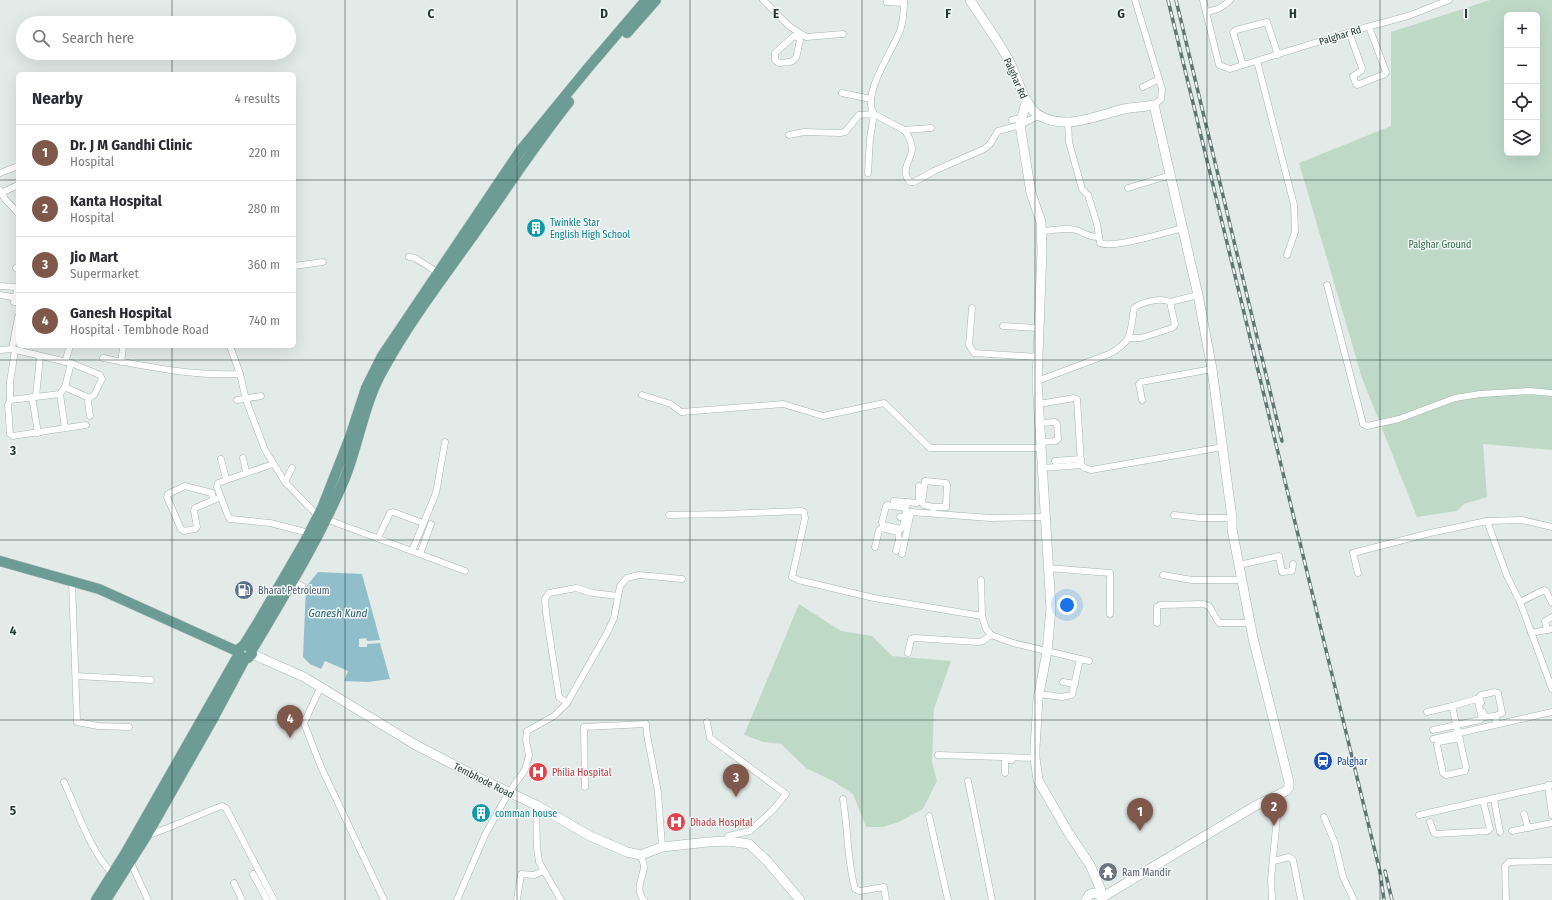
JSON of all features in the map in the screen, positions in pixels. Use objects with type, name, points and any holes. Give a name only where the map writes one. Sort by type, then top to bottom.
[{"type":"main road","points":[[96,900],[113,874],[147,835],[214,718],[245,652],[292,581],[322,517],[346,476],[371,397],[382,371],[398,344],[454,256],[496,194],[520,152],[588,68],[646,0]]},
{"type":"main road","points":[[496,194],[606,56],[656,0]]},
{"type":"main road","points":[[106,900],[128,858],[245,652],[309,533],[322,517],[322,508],[350,437],[366,388],[382,356],[437,272],[454,256]]},
{"type":"main road","points":[[0,562],[99,589],[245,652]]},
{"type":"street","points":[[763,0],[800,36],[798,54],[794,60],[779,63],[775,60],[775,53],[794,36],[800,36],[806,37],[843,34]]},
{"type":"street","name":"Palghar Rd","points":[[970,0],[1008,59],[1026,102],[1038,116]]},
{"type":"street","points":[[789,135],[804,132],[845,132],[859,115],[874,114],[904,130],[908,134],[912,154],[906,164],[906,173],[907,179],[910,182],[914,182],[984,148],[990,144],[998,131],[1018,121],[1038,116],[1045,120],[1068,122],[1125,109],[1154,105],[1161,98],[1163,92],[1135,0]]},
{"type":"street","points":[[1203,0],[1206,12],[1220,9],[1230,0]]},
{"type":"street","name":"Palghar Rd","points":[[1206,12],[1219,65],[1230,69],[1349,32],[1408,16],[1449,0]]},
{"type":"street","points":[[868,173],[870,139],[874,114],[871,105],[872,92],[901,30],[904,2],[887,2]]},
{"type":"street","points":[[1243,65],[1233,32],[1236,30],[1267,22],[1278,55]]},
{"type":"street","points":[[1349,32],[1362,68],[1361,71],[1353,76],[1356,84],[1358,85],[1385,74],[1386,72],[1369,27]]},
{"type":"street","points":[[1257,61],[1294,205],[1296,232],[1287,255]]},
{"type":"street","points":[[1143,87],[1159,79]]},
{"type":"street","points":[[842,93],[871,99]]},
{"type":"street","points":[[1026,102],[1018,121],[1031,193],[1041,222],[1042,251],[1037,381],[1051,608],[1047,652],[1039,694],[1034,748],[1038,780],[1068,832],[1090,865],[1101,890],[1101,899]]},
{"type":"street","points":[[1101,899],[1256,806],[1286,791],[1289,787],[1250,623],[1232,529],[1232,518],[1212,369],[1198,295],[1154,105]]},
{"type":"street","points":[[1068,122],[1069,142],[1082,189],[1088,194],[1097,224],[1100,242],[1105,245],[1131,242],[1183,228]]},
{"type":"street","points":[[904,130],[931,128]]},
{"type":"street","points":[[0,173],[16,167]]},
{"type":"street","points":[[1128,188],[1171,175]]},
{"type":"street","points":[[16,187],[1,192],[16,210]]},
{"type":"street","points":[[1041,231],[1070,229],[1076,230],[1091,237],[1099,237]]},
{"type":"street","points":[[409,257],[416,258],[437,272]]},
{"type":"street","points":[[296,266],[322,262]]},
{"type":"street","points":[[1327,285],[1363,424],[1367,426],[1399,419],[1455,398],[1480,394],[1529,391],[1552,393]]},
{"type":"street","points":[[0,286],[16,287]]},
{"type":"street","points":[[0,295],[16,300]]},
{"type":"street","points":[[1037,381],[1109,354],[1120,348],[1129,338],[1134,308],[1140,304],[1166,299],[1170,302],[1198,295]]},
{"type":"street","points":[[1129,338],[1141,338],[1172,328],[1175,325],[1170,302]]},
{"type":"street","points":[[972,308],[969,345],[974,353],[1038,357]]},
{"type":"street","points":[[1003,326],[1039,328]]},
{"type":"street","points":[[16,330],[10,382],[10,400],[8,405],[10,434],[13,436],[86,425]]},
{"type":"street","points":[[65,428],[60,394],[65,387],[70,348]]},
{"type":"street","points":[[121,362],[124,348]]},
{"type":"street","points":[[231,348],[240,374],[246,400],[264,450],[284,482],[322,517],[465,570]]},
{"type":"street","points":[[0,350],[13,349],[68,363],[100,375],[102,379],[94,395],[89,398]]},
{"type":"street","points":[[38,432],[34,397],[40,356]]},
{"type":"street","points":[[103,358],[155,369],[191,374],[240,374]]},
{"type":"street","points":[[1142,400],[1139,384],[1141,382],[1212,369]]},
{"type":"street","points":[[65,387],[89,398]]},
{"type":"street","points":[[10,400],[60,394]]},
{"type":"street","points":[[642,395],[671,404],[681,412],[783,404],[823,416],[884,403],[930,448],[1042,445],[1058,439],[1057,424],[1055,422],[1040,423]]},
{"type":"street","points":[[237,400],[246,400],[261,396]]},
{"type":"street","points":[[89,398],[88,402],[90,416]]},
{"type":"street","points":[[1039,404],[1074,398],[1077,399],[1081,462],[1086,468],[1091,470],[1222,447]]},
{"type":"street","points":[[412,551],[436,493],[445,442]]},
{"type":"street","points":[[243,458],[246,472]]},
{"type":"street","points":[[221,459],[226,479]]},
{"type":"street","points":[[1055,461],[1081,462]]},
{"type":"street","points":[[1043,468],[1081,462]]},
{"type":"street","points":[[273,464],[246,472],[218,483],[217,487],[230,518],[270,522],[309,533]]},
{"type":"street","points":[[284,482],[292,468]]},
{"type":"street","points":[[900,552],[902,540],[905,518],[906,509],[886,506],[882,522],[883,525],[901,528],[903,528],[905,518],[911,512],[933,510],[946,507],[946,483],[925,481],[922,503],[933,510],[990,518],[1046,516]]},
{"type":"street","points":[[213,500],[212,493],[185,486],[168,494],[181,529],[184,530],[195,529],[197,527],[194,511],[195,508],[221,497]]},
{"type":"street","points":[[894,501],[917,503],[919,501],[919,486]]},
{"type":"street","points":[[906,502],[911,512]]},
{"type":"street","points":[[669,515],[801,511],[804,512],[805,518],[792,577],[798,580],[874,598],[982,616]]},
{"type":"street","points":[[378,538],[390,513],[393,512],[423,523]]},
{"type":"street","points":[[1174,515],[1200,518],[1232,518]]},
{"type":"street","points":[[1358,573],[1353,553],[1406,541],[1430,533],[1488,521],[1522,520],[1552,527]]},
{"type":"street","points":[[1488,521],[1552,689]]},
{"type":"street","points":[[420,554],[431,524]]},
{"type":"street","points":[[875,547],[879,530],[882,528],[898,532],[902,540]]},
{"type":"street","points":[[1239,565],[1279,556],[1282,572],[1292,570],[1293,564]]},
{"type":"street","points":[[1048,568],[1110,574],[1110,614]]},
{"type":"street","points":[[457,900],[485,835],[509,792],[525,770],[529,755],[526,740],[527,731],[554,716],[567,703],[614,618],[620,586],[627,578],[639,574],[682,580]]},
{"type":"street","points":[[1163,575],[1192,580],[1242,580]]},
{"type":"street","points":[[981,580],[982,616],[986,629],[991,635],[1001,640],[1089,661]]},
{"type":"street","points":[[292,581],[302,586]]},
{"type":"street","points":[[72,582],[77,722],[98,726],[129,727]]},
{"type":"street","points":[[567,703],[559,697],[545,599],[549,593],[576,588],[593,593],[618,596]]},
{"type":"street","points":[[1520,602],[1544,590],[1552,603]]},
{"type":"street","points":[[1157,623],[1157,607],[1160,604],[1189,604],[1209,606],[1214,612],[1215,619],[1219,623],[1250,623]]},
{"type":"street","points":[[1538,624],[1552,617]]},
{"type":"street","points":[[1531,633],[1550,629],[1545,621]]},
{"type":"street","points":[[908,653],[911,639],[915,638],[978,642],[984,641],[991,635]]},
{"type":"street","name":"Tembhode Road","points":[[245,652],[304,677],[321,686],[414,744],[536,806],[590,836],[627,852],[641,855]]},
{"type":"street","points":[[1039,694],[1062,697],[1069,696],[1074,693],[1080,659]]},
{"type":"street","points":[[76,676],[151,680]]},
{"type":"street","points":[[1063,682],[1075,684]]},
{"type":"street","points":[[321,686],[304,723],[321,767],[384,900]]},
{"type":"street","points":[[1495,692],[1498,693],[1502,713],[1501,715],[1495,716],[1484,717],[1479,697],[1481,695],[1495,692]]},
{"type":"street","points":[[1427,712],[1476,699],[1478,702],[1482,718],[1480,720],[1433,730]]},
{"type":"street","points":[[1452,706],[1457,725],[1459,736],[1466,767],[1466,771],[1446,775],[1443,773],[1437,745],[1439,742],[1459,736],[1497,724],[1552,712]]},
{"type":"street","points":[[1495,716],[1497,724]]},
{"type":"street","points":[[707,722],[710,738],[786,794],[774,810],[750,831],[728,836],[728,841]]},
{"type":"street","points":[[586,787],[584,727],[646,724],[658,792],[662,847]]},
{"type":"street","points":[[1433,739],[1459,736]]},
{"type":"street","points":[[938,754],[1036,759]]},
{"type":"street","points":[[1005,773],[1005,761],[1007,760],[1036,759]]},
{"type":"street","points":[[968,781],[992,900]]},
{"type":"street","points":[[64,782],[87,834],[106,867],[113,874]]},
{"type":"street","points":[[1419,815],[1550,785],[1552,814]]},
{"type":"street","points":[[1272,900],[1271,879],[1274,861],[1277,817],[1273,798]]},
{"type":"street","points":[[843,799],[846,817],[847,845],[855,890],[884,887],[886,900]]},
{"type":"street","points":[[1494,799],[1500,832]]},
{"type":"street","points":[[1430,822],[1434,833],[1436,834],[1488,831],[1490,829],[1483,801]]},
{"type":"street","points":[[147,835],[170,828],[197,815],[222,806],[226,808],[265,890],[267,900]]},
{"type":"street","points":[[536,806],[536,847],[539,862],[561,900]]},
{"type":"street","points":[[1524,814],[1528,828]]},
{"type":"street","points":[[929,816],[948,900]]},
{"type":"street","points":[[1324,817],[1335,844],[1343,877],[1354,900]]},
{"type":"street","points":[[1512,831],[1552,823]]},
{"type":"street","points":[[644,900],[641,897],[639,887],[644,866],[641,855],[662,847],[728,841],[749,844],[768,862],[800,900]]},
{"type":"street","points":[[1274,861],[1289,857],[1293,860],[1301,900]]},
{"type":"street","points":[[128,858],[148,900]]},
{"type":"street","points":[[1506,900],[1505,866],[1510,862],[1552,860]]},
{"type":"street","points":[[517,900],[521,874],[534,875],[543,871]]},
{"type":"street","points":[[253,874],[274,900]]},
{"type":"street","points":[[234,883],[242,900]]},
{"type":"street","points":[[1086,900],[1089,895],[1093,893],[1101,899]]},
{"type":"green space","name":"Palghar Ground","points":[[1490,0],[1552,0],[1552,450],[1483,444],[1487,497],[1464,504],[1457,511],[1417,517],[1362,378],[1299,163],[1391,126],[1391,32]]},
{"type":"green space","points":[[799,604],[841,631],[872,636],[892,656],[951,661],[934,709],[932,762],[937,781],[923,809],[899,822],[883,827],[866,827],[853,794],[833,781],[806,768],[781,744],[763,742],[744,735]]},
{"type":"water","name":"Ganesh Kund","points":[[318,572],[362,574],[380,640],[367,641],[366,638],[359,639],[359,647],[367,647],[367,644],[380,643],[390,679],[368,682],[344,681],[348,671],[325,661],[321,669],[310,664],[303,657],[306,587]]},
{"type":"railway","points":[[1168,0],[1380,872],[1384,900]]},
{"type":"railway","points":[[1176,0],[1282,441]]},
{"type":"railway","points":[[1385,871],[1392,900]]},
{"type":"place","name":"Twinkle Star English High School","points":[[536,228]]},
{"type":"place","name":"Bharat Petroleum","points":[[244,590]]},
{"type":"place","name":"Ganesh Hospital","points":[[290,738]]},
{"type":"place","name":"Palghar","points":[[1323,761]]},
{"type":"place","name":"Philia Hospital","points":[[538,772]]},
{"type":"place","name":"Jio Mart","points":[[736,797]]},
{"type":"place","name":"comman house","points":[[481,813]]},
{"type":"place","name":"Dhada Hospital","points":[[676,822]]},
{"type":"place","name":"Kanta Hospital","points":[[1274,826]]},
{"type":"place","name":"Dr. J M Gandhi Clinic","points":[[1140,831]]},
{"type":"place","name":"Ram Mandir","points":[[1108,872]]}]
